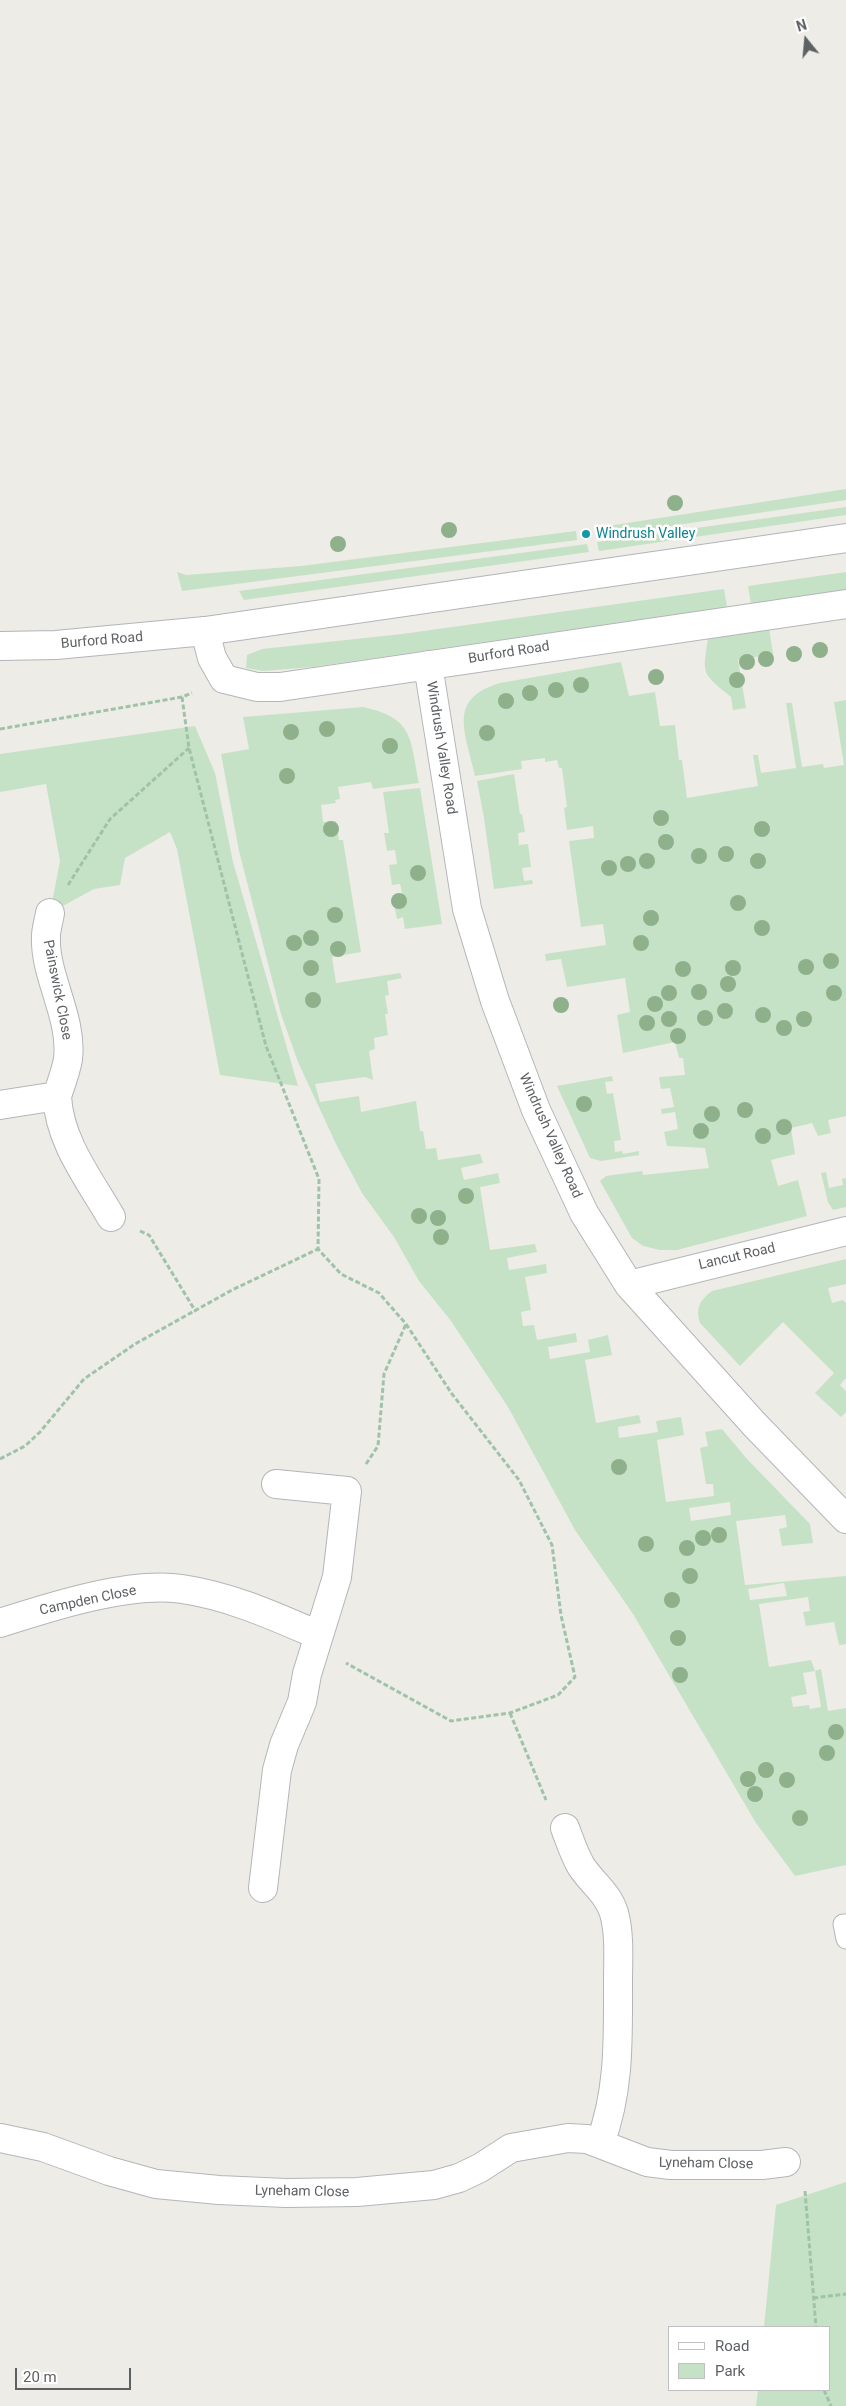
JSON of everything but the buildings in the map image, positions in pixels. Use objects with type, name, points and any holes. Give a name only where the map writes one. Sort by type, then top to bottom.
[{"type":"street","name":"Burford Road","points":[[0,646],[56,645],[205,631],[846,538]]},
{"type":"street","name":"Burford Road","points":[[224,679],[257,687],[280,686],[846,604]]},
{"type":"street","points":[[205,631],[212,658],[224,679]]},
{"type":"street","name":"Windrush Valley Road","points":[[428,665],[467,909],[495,1001],[536,1110],[584,1213],[629,1285],[754,1424],[846,1519]]},
{"type":"street","name":"Painswick Close","points":[[50,913],[46,936],[48,953],[64,1018],[68,1043],[68,1058],[57,1096],[61,1126],[70,1148],[111,1217]]},
{"type":"street","points":[[0,1105],[57,1096]]},
{"type":"street","name":"Lancut Road","points":[[629,1285],[846,1231]]},
{"type":"street","points":[[263,1888],[277,1770],[284,1745],[302,1702],[318,1635],[337,1577],[347,1491],[276,1484]]},
{"type":"street","name":"Campden Close","points":[[0,1623],[106,1594],[148,1588],[180,1588],[242,1603],[318,1635]]},
{"type":"street","points":[[565,1828],[582,1867],[606,1895],[614,1912],[618,1933],[618,2041],[616,2074],[610,2119],[600,2143]]},
{"type":"street","name":"Lyneham Close","points":[[0,2138],[44,2147],[109,2171],[156,2184],[219,2190],[296,2193],[358,2192],[434,2184],[460,2178],[480,2168],[511,2148],[524,2144],[568,2138],[587,2139],[647,2162],[671,2165],[762,2165],[786,2162]]},
{"type":"lane","points":[[846,1924],[843,1924],[846,1939]]},
{"type":"path","points":[[0,729],[182,697],[224,679]]},
{"type":"path","points":[[182,697],[190,748],[266,1046],[319,1179],[318,1248],[341,1274],[379,1294],[406,1324],[452,1394],[519,1480],[552,1545],[561,1615],[575,1677],[558,1695],[510,1713],[451,1722],[347,1664],[318,1635]]},
{"type":"path","points":[[50,913],[110,819],[190,748]]},
{"type":"path","points":[[111,1217],[149,1235],[196,1312]]},
{"type":"path","points":[[0,1459],[25,1446],[40,1432],[84,1379],[135,1344],[196,1312],[232,1290],[318,1248]]},
{"type":"path","points":[[347,1491],[378,1446],[384,1374],[406,1324]]},
{"type":"path","points":[[510,1713],[548,1807],[565,1828]]},
{"type":"path","points":[[786,2162],[804,2174],[816,2326]]},
{"type":"path","points":[[813,2298],[846,2294]]},
{"type":"path","points":[[824,2391],[831,2406]]},
{"type":"green space","points":[[846,489],[846,500],[596,537],[595,528]]},
{"type":"green space","points":[[846,507],[846,515],[599,551],[597,542]]},
{"type":"green space","points":[[576,531],[577,540],[182,591],[177,572],[186,575],[301,566]]},
{"type":"green space","points":[[587,544],[589,552],[244,600],[239,591]]},
{"type":"green space","points":[[846,572],[846,591],[751,604],[748,586]]},
{"type":"green space","points":[[724,589],[727,607],[312,667],[263,671],[246,668],[247,655],[262,649],[402,634]]},
{"type":"green space","points":[[769,628],[773,654],[738,660],[746,708],[733,710],[731,697],[714,683],[706,673],[705,660],[708,638]]},
{"type":"green space","points":[[621,662],[629,696],[655,692],[660,726],[675,725],[679,760],[682,760],[687,798],[758,786],[753,755],[758,755],[761,773],[796,768],[786,703],[792,703],[802,767],[823,764],[824,768],[844,765],[834,702],[846,700],[846,1116],[828,1120],[831,1133],[818,1136],[812,1123],[791,1128],[795,1154],[771,1160],[778,1186],[798,1180],[807,1216],[677,1250],[660,1250],[643,1246],[632,1238],[600,1181],[606,1176],[642,1171],[643,1175],[709,1168],[705,1148],[667,1146],[664,1132],[678,1129],[675,1112],[662,1114],[661,1109],[674,1107],[670,1088],[661,1089],[659,1077],[685,1075],[683,1058],[679,1058],[675,1042],[623,1053],[617,1015],[630,1012],[625,978],[567,987],[561,959],[546,961],[545,954],[606,945],[603,924],[581,927],[569,841],[594,838],[593,826],[567,830],[564,808],[567,807],[562,768],[559,768],[557,760],[545,762],[545,758],[521,761],[522,769],[475,776],[465,732],[464,719],[466,708],[472,698],[483,690],[500,683]]},
{"type":"green space","points":[[363,707],[392,717],[407,732],[414,754],[419,783],[373,789],[371,782],[338,787],[340,799],[335,800],[336,803],[321,805],[323,822],[336,821],[339,840],[343,840],[361,952],[332,957],[336,983],[400,973],[402,978],[387,981],[389,995],[385,996],[388,1014],[385,1014],[388,1035],[374,1038],[375,1049],[369,1051],[373,1080],[365,1077],[315,1084],[320,1102],[359,1096],[361,1112],[416,1101],[420,1131],[423,1131],[426,1149],[436,1148],[438,1160],[480,1154],[483,1163],[461,1168],[464,1180],[498,1173],[500,1183],[480,1187],[490,1250],[535,1244],[537,1252],[507,1258],[509,1270],[546,1264],[547,1273],[525,1277],[531,1310],[521,1312],[523,1326],[534,1325],[537,1340],[576,1333],[577,1342],[548,1347],[550,1359],[590,1352],[588,1340],[608,1335],[612,1355],[585,1360],[596,1423],[639,1415],[641,1423],[618,1427],[619,1438],[658,1432],[656,1421],[681,1417],[684,1435],[657,1440],[666,1502],[714,1496],[713,1484],[706,1484],[700,1448],[708,1446],[705,1432],[722,1429],[747,1459],[810,1524],[813,1543],[782,1546],[779,1529],[787,1527],[785,1515],[736,1521],[745,1585],[846,1576],[846,1644],[839,1645],[834,1622],[806,1626],[803,1612],[810,1611],[808,1597],[759,1604],[769,1667],[811,1660],[815,1671],[821,1669],[828,1711],[846,1708],[846,1865],[795,1876],[756,1823],[633,1614],[575,1530],[508,1407],[451,1321],[419,1281],[394,1237],[362,1193],[336,1144],[298,1062],[281,1014],[239,851],[221,754],[249,749],[243,717]],"holes":[[[730,1502],[731,1515],[691,1521],[689,1508]],[[784,1583],[787,1596],[750,1600],[748,1589]],[[815,1671],[821,1707],[810,1709],[809,1705],[793,1707],[791,1697],[807,1694],[803,1673]]]},
{"type":"green space","points":[[195,726],[215,773],[233,862],[298,1086],[220,1075],[177,849],[170,832],[125,858],[120,885],[94,889],[50,913],[60,861],[46,784],[0,792],[0,754]]},
{"type":"green space","points":[[514,774],[520,814],[522,814],[525,832],[518,833],[519,845],[528,844],[531,867],[522,868],[524,881],[532,880],[533,884],[494,889],[477,781]]},
{"type":"green space","points":[[420,788],[442,924],[405,929],[403,917],[397,919],[393,899],[403,897],[400,884],[392,885],[389,865],[397,864],[395,850],[387,851],[384,833],[389,833],[383,792]]},
{"type":"green space","points":[[612,1076],[613,1081],[605,1082],[607,1094],[613,1093],[621,1140],[614,1141],[615,1152],[622,1151],[623,1154],[639,1151],[639,1155],[601,1161],[590,1158],[557,1086]]},
{"type":"green space","points":[[826,1172],[829,1188],[843,1185],[842,1179],[846,1178],[846,1207],[833,1210],[828,1202],[821,1173]]},
{"type":"green space","points":[[846,1259],[846,1284],[828,1288],[832,1303],[843,1300],[846,1303],[846,1378],[840,1385],[846,1391],[846,1412],[841,1417],[815,1393],[834,1373],[783,1322],[740,1366],[700,1323],[698,1309],[704,1298],[712,1291]]},
{"type":"green space","points":[[846,2182],[846,2406],[756,2406],[758,2391],[831,2391],[831,2326],[764,2326],[776,2205]]},
{"type":"place","name":"Windrush Valley","points":[[586,534]]}]
